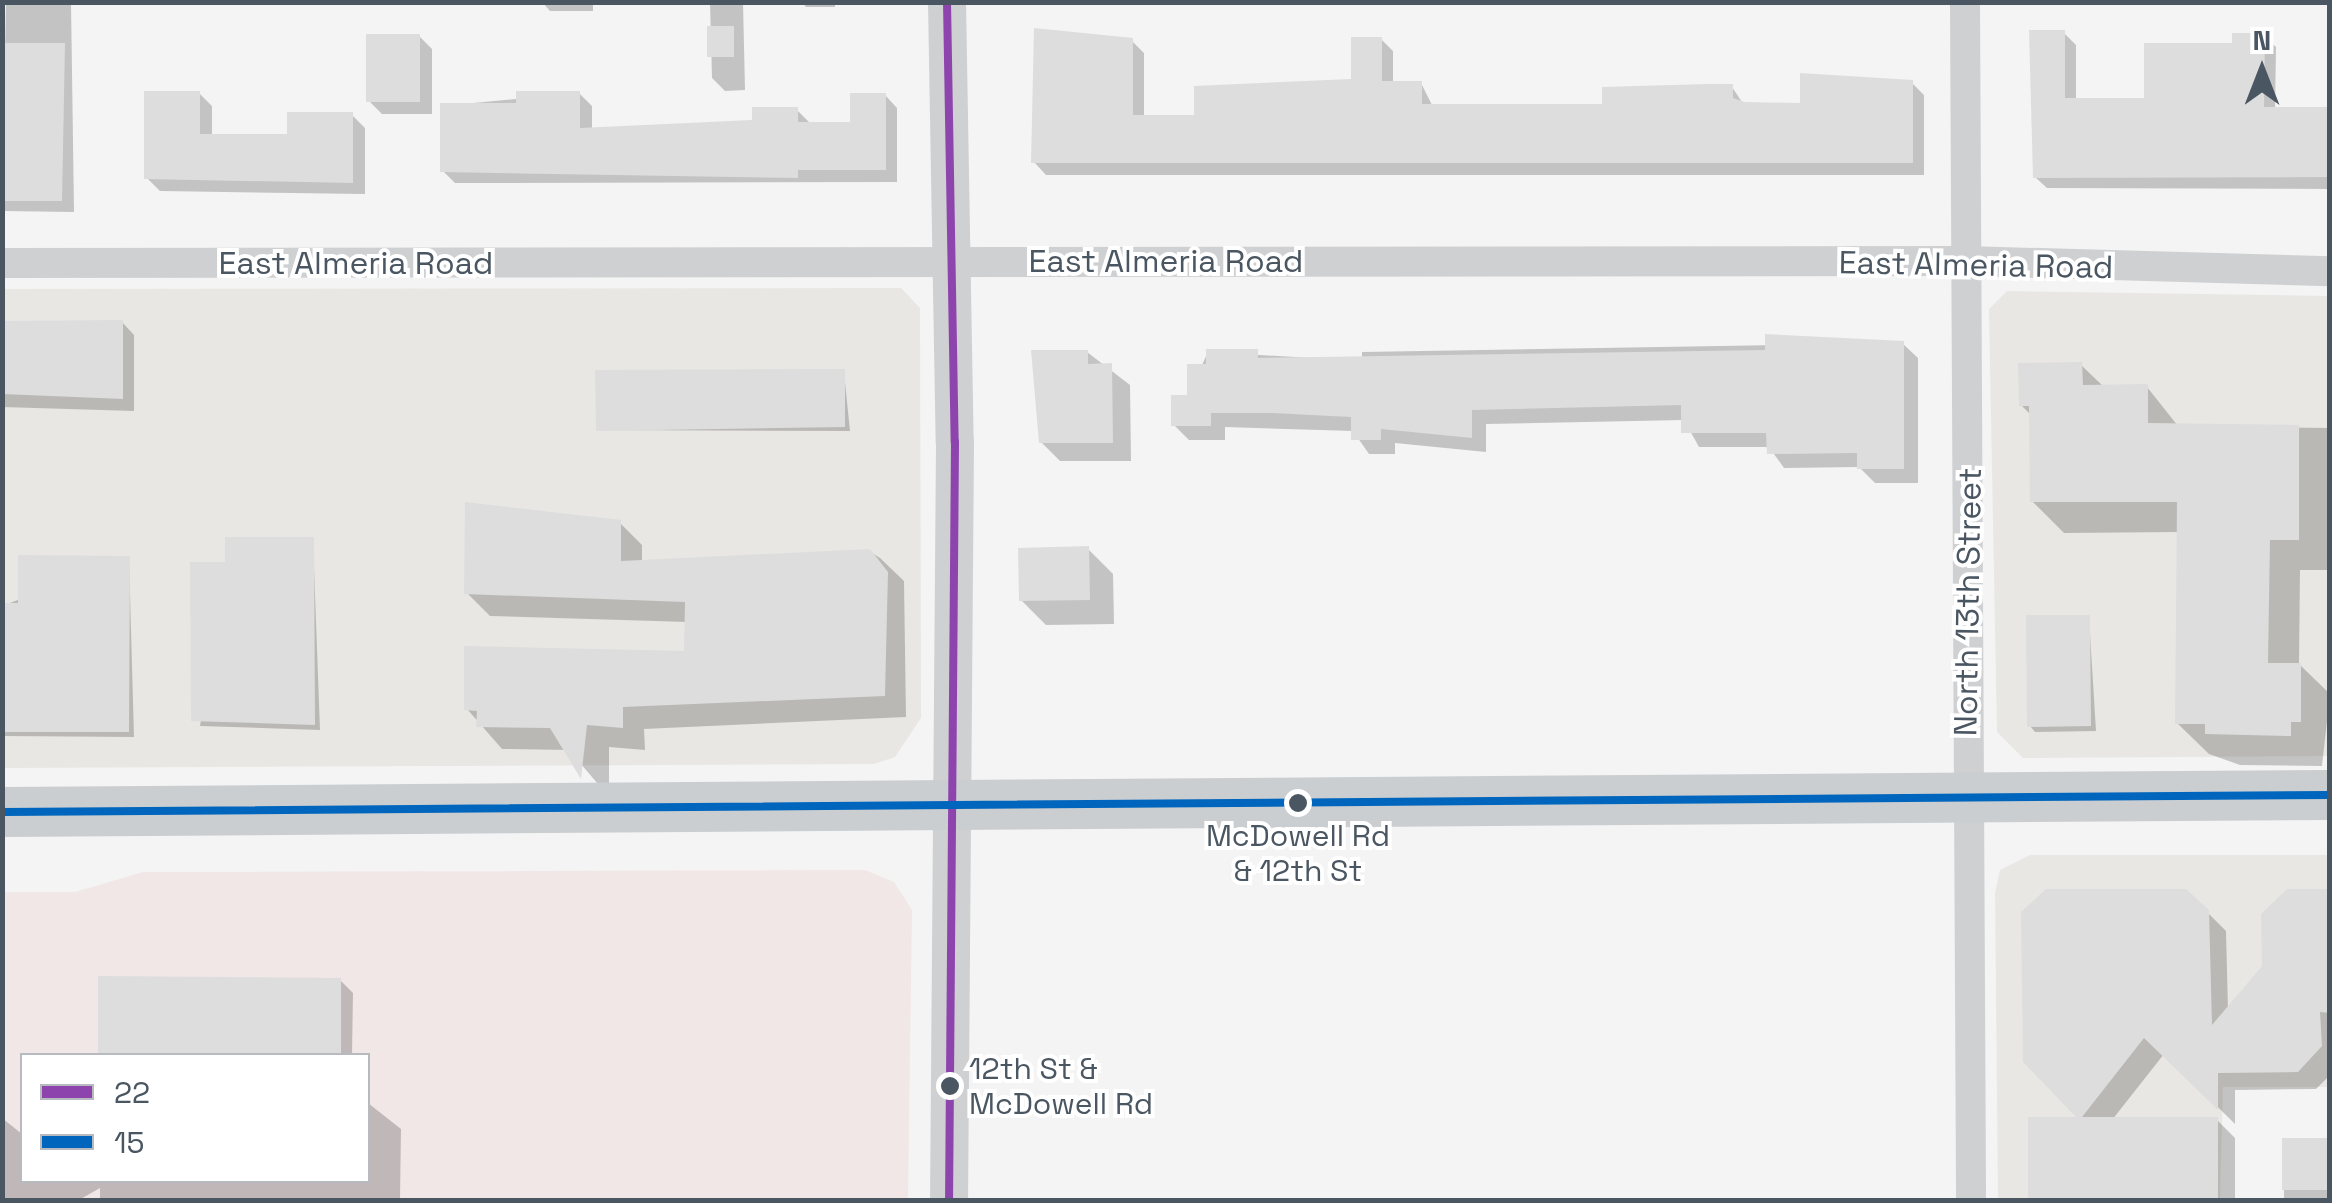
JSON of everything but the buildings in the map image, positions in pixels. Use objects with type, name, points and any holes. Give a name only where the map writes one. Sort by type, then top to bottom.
[{"type":"main road","points":[[2,812],[2330,795]]},
{"type":"street","points":[[947,2],[954,262],[956,807],[950,1200]]},
{"type":"street","name":"North 13th Street","points":[[1965,2],[1970,1200]]},
{"type":"street","name":"East Almeria Road","points":[[2,263],[1966,261],[2330,271]]},
{"type":"shaded area","points":[[901,288],[920,308],[921,718],[895,757],[874,764],[3,768],[2,289]]},
{"type":"shaded area","points":[[2007,291],[2329,296],[2329,756],[2023,758],[1997,732],[1989,309]]},
{"type":"shaded area","points":[[2030,855],[2329,855],[2329,1087],[2223,1087],[2220,1200],[1998,1200],[1995,893],[2000,870]]},
{"type":"shaded area","points":[[865,870],[894,882],[912,910],[908,1200],[3,1200],[3,892],[75,892],[143,872]]},
{"type":"transit line","name":"22","points":[[947,2],[955,442],[949,1200]]},
{"type":"transit line","name":"15","points":[[2,812],[2330,795]]},
{"type":"place","name":"McDowell Rd & 12th St","points":[[1298,803]]},
{"type":"place","name":"12th St & McDowell Rd","points":[[950,1086]]}]
